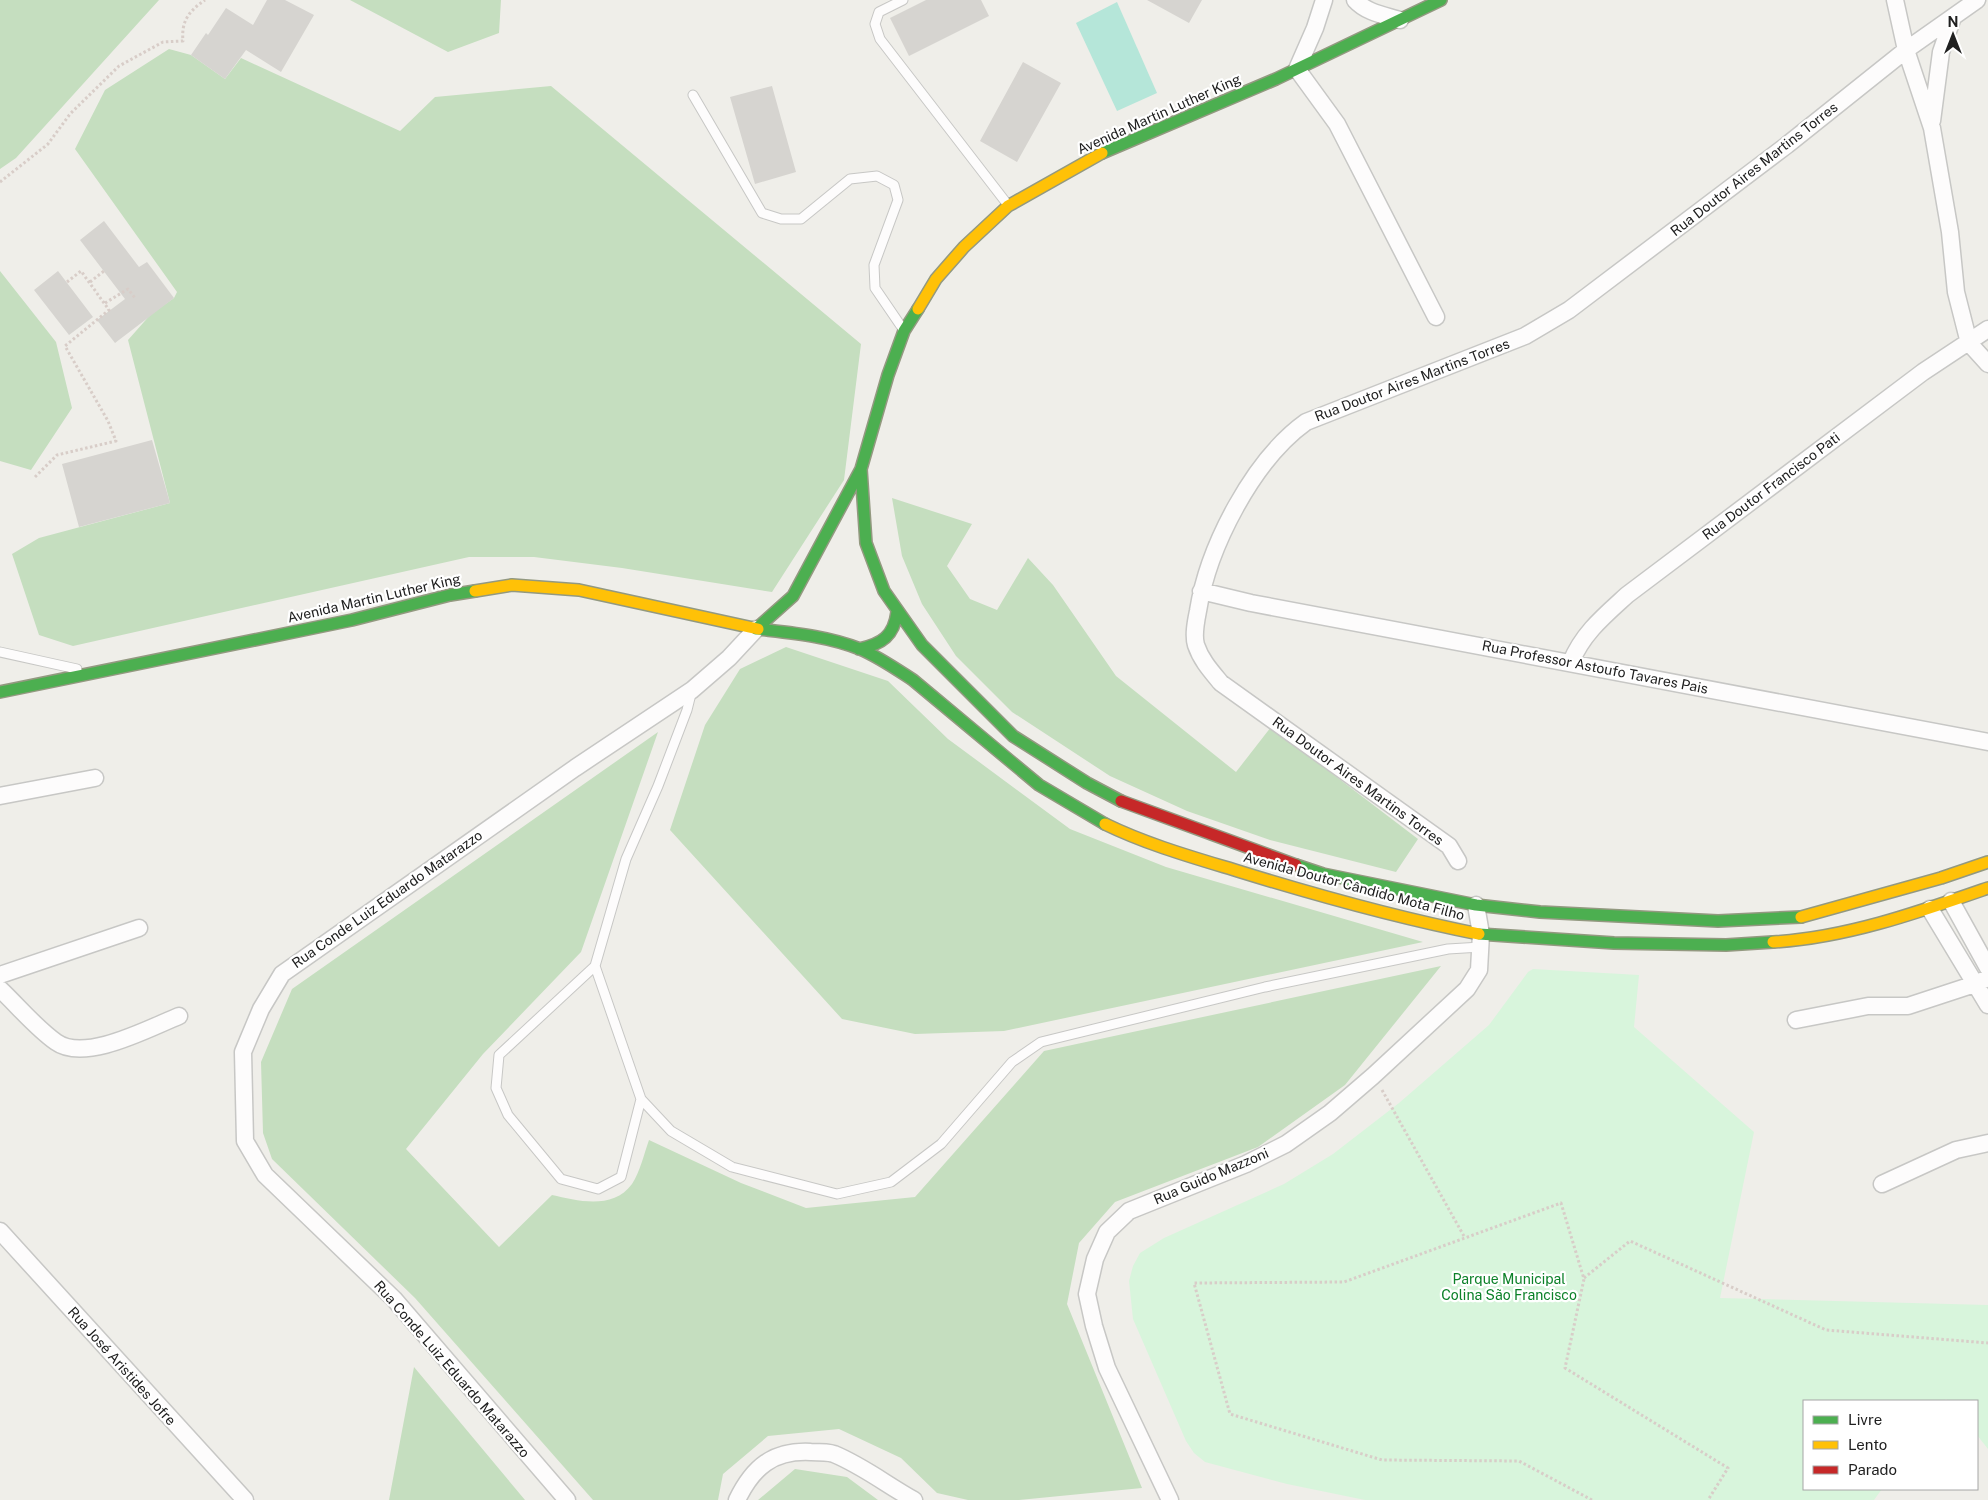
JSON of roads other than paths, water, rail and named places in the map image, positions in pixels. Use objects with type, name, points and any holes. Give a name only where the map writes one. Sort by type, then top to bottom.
[{"type":"main road","name":"Avenida Martin Luther King","points":[[756,629],[793,596],[861,469],[888,374],[904,331],[936,279],[964,247],[1008,206],[1093,157],[1297,69],[1440,0]]},
{"type":"main road","name":"Avenida Martin Luther King","points":[[861,469],[866,543],[884,591],[896,612]]},
{"type":"main road","points":[[826,534],[848,533],[866,543]]},
{"type":"main road","name":"Avenida Martin Luther King","points":[[0,692],[352,620],[450,595],[512,586],[579,590],[756,629],[806,635],[859,649]]},
{"type":"main road","points":[[793,596],[795,612]]},
{"type":"main road","points":[[859,649],[878,646],[890,636],[896,627],[896,612]]},
{"type":"main road","name":"Avenida Doutor Cândido Mota Filho","points":[[896,612],[941,666],[1013,736],[1056,765],[1128,805],[1263,855],[1323,874],[1476,905],[1540,912],[1640,919],[1718,921],[1798,918],[1941,878],[1988,862]]},
{"type":"main road","points":[[799,623],[806,635]]},
{"type":"main road","name":"Avenida Doutor Cândido Mota Filho","points":[[859,649],[892,666],[913,680],[992,748],[1040,785],[1106,826],[1167,849],[1294,888],[1481,940],[1726,945],[1800,942],[1909,916],[1988,888]]},
{"type":"main road","points":[[1798,918],[1800,942]]},
{"type":"street","points":[[1324,0],[1315,28],[1297,69],[1337,124],[1436,317]]},
{"type":"street","points":[[1356,0],[1361,6],[1374,12],[1400,20]]},
{"type":"street","points":[[1895,0],[1906,50],[1932,128],[1950,232],[1956,292],[1969,342],[1988,364]]},
{"type":"street","name":"Rua Doutor Aires Martins Torres","points":[[1458,861],[1449,846],[1221,683],[1205,664],[1196,644],[1196,625],[1201,591],[1212,558],[1232,514],[1268,460],[1288,435],[1306,422],[1525,336],[1569,310],[1787,145],[1906,50],[1977,0]]},
{"type":"street","points":[[1932,128],[1941,52],[1953,17]]},
{"type":"street","name":"Rua Doutor Francisco Pati","points":[[1571,662],[1577,647],[1590,629],[1627,596],[1923,372],[1988,329]]},
{"type":"street","name":"Rua Professor Astoufo Tavares Pais","points":[[1201,591],[1252,603],[1988,742]]},
{"type":"street","name":"Rua Conde Luiz Eduardo Matarazzo","points":[[567,1500],[394,1299],[265,1175],[245,1141],[243,1052],[261,1009],[282,974],[309,952],[575,768],[692,690],[729,658],[756,629]]},
{"type":"street","points":[[0,796],[96,778]]},
{"type":"street","points":[[1951,901],[1988,968]]},
{"type":"street","name":"Rua Guido Mazzoni","points":[[1170,1500],[1107,1368],[1094,1326],[1087,1294],[1095,1259],[1107,1232],[1128,1211],[1246,1164],[1286,1144],[1330,1113],[1373,1076],[1467,989],[1479,970],[1481,940],[1476,905]]},
{"type":"street","points":[[1930,909],[1982,981],[1988,1005]]},
{"type":"street","points":[[0,975],[139,928]]},
{"type":"street","points":[[1796,1020],[1868,1006],[1908,1006],[1982,981]]},
{"type":"street","points":[[0,989],[56,1043],[73,1050],[95,1048],[180,1016]]},
{"type":"street","points":[[1882,1184],[1956,1150],[1988,1143]]},
{"type":"street","name":"Rua José Aristides Jofre","points":[[0,1231],[244,1500]]},
{"type":"street","points":[[737,1500],[746,1480],[775,1455],[799,1451],[832,1453],[872,1472],[914,1500]]},
{"type":"lane","points":[[903,0],[879,12],[875,24],[880,39],[1008,206]]},
{"type":"lane","points":[[694,95],[762,213],[781,220],[801,218],[850,179],[878,176],[894,185],[898,200],[874,265],[874,288],[904,331]]},
{"type":"lane","points":[[0,652],[97,673]]},
{"type":"lane","points":[[641,1099],[621,1177],[598,1189],[561,1179],[508,1115],[496,1088],[499,1055],[595,966],[626,859],[688,710],[692,690]]},
{"type":"lane","points":[[595,966],[641,1099],[671,1131],[732,1167],[837,1194],[891,1182],[941,1144],[1012,1062],[1041,1042],[1274,985],[1448,949],[1481,940]]},
{"type":"park label","name":"Parque Municipal Colina São Francisco","points":[[1509,1288]]}]
